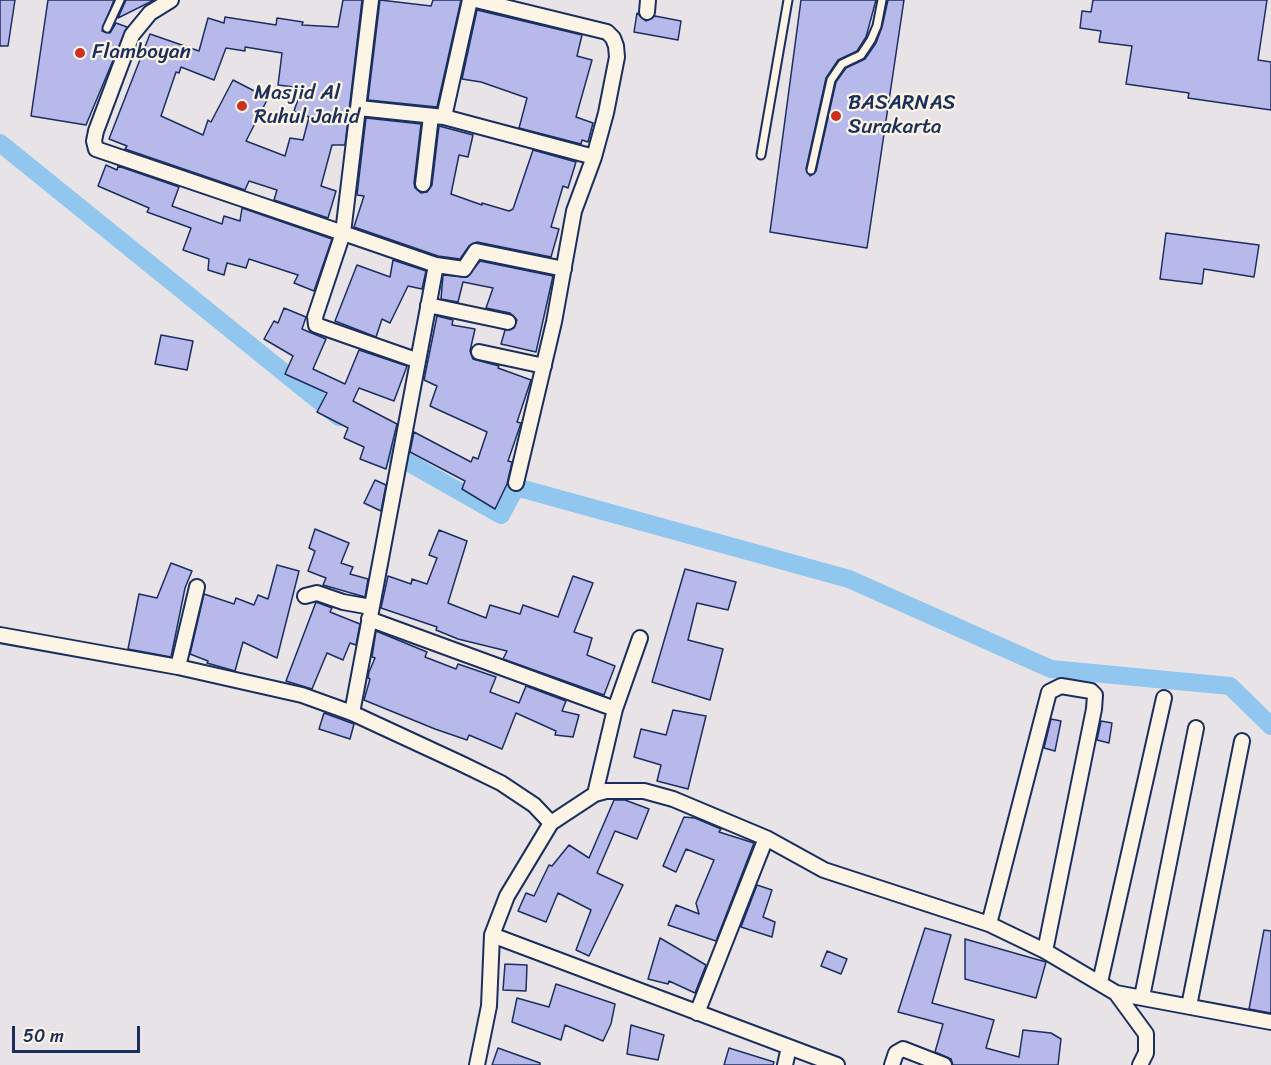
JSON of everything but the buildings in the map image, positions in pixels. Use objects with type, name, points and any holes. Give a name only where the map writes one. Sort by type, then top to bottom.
[{"type":"street","points":[[171,0],[150,13],[132,34],[96,131],[94,141],[96,149],[436,264],[464,269],[476,251],[564,269]]},
{"type":"street","points":[[371,0],[343,233],[315,317],[316,325],[416,360]]},
{"type":"street","points":[[423,184],[437,117],[470,0]]},
{"type":"street","points":[[476,0],[607,32],[613,38],[617,57],[594,157],[574,211],[544,366],[516,483]]},
{"type":"street","points":[[359,108],[437,117],[594,157]]},
{"type":"street","points":[[352,713],[416,360],[436,264]]},
{"type":"street","points":[[428,305],[508,322]]},
{"type":"street","points":[[479,352],[544,366]]},
{"type":"street","points":[[178,667],[197,587]]},
{"type":"street","points":[[304,596],[317,593],[343,602],[615,709]]},
{"type":"street","points":[[0,635],[178,667],[302,695],[352,713],[501,783],[534,805],[551,823]]},
{"type":"street","points":[[595,794],[615,709],[640,638]]},
{"type":"street","points":[[989,924],[1048,692],[1061,686],[1091,691],[1095,695],[1094,709],[1045,951]]},
{"type":"street","points":[[1100,982],[1164,698]]},
{"type":"street","points":[[1142,997],[1196,728]]},
{"type":"street","points":[[1189,1006],[1242,741]]},
{"type":"street","points":[[477,1065],[489,1005],[492,935],[507,896],[551,823],[595,794],[617,790],[644,791],[721,817],[766,838],[824,870],[989,924],[1045,951],[1116,993],[1146,1034],[1146,1053],[1140,1065]]},
{"type":"street","points":[[698,1013],[766,838]]},
{"type":"street","points":[[492,935],[837,1065]]},
{"type":"street","points":[[1116,993],[1271,1022]]},
{"type":"street","points":[[784,1065],[789,1047]]},
{"type":"street","points":[[892,1065],[896,1053],[903,1049],[944,1065]]},
{"type":"lane","points":[[107,28],[120,0]]},
{"type":"lane","points":[[761,155],[788,0]]},
{"type":"lane","points":[[811,170],[831,80],[842,64],[861,55],[871,40],[877,26],[882,0]]},
{"type":"waterway","points":[[0,143],[339,417]]},
{"type":"waterway","points":[[370,441],[384,452],[397,456],[501,515],[516,487],[849,579],[1051,669],[1230,686],[1271,726]]},
{"type":"place","name":"Flamboyan","points":[[80,53]]},
{"type":"place","name":"Masjid Al Ruhul Jahid","points":[[242,106]]},
{"type":"place","name":"BASARNAS Surakarta","points":[[836,116]]}]
